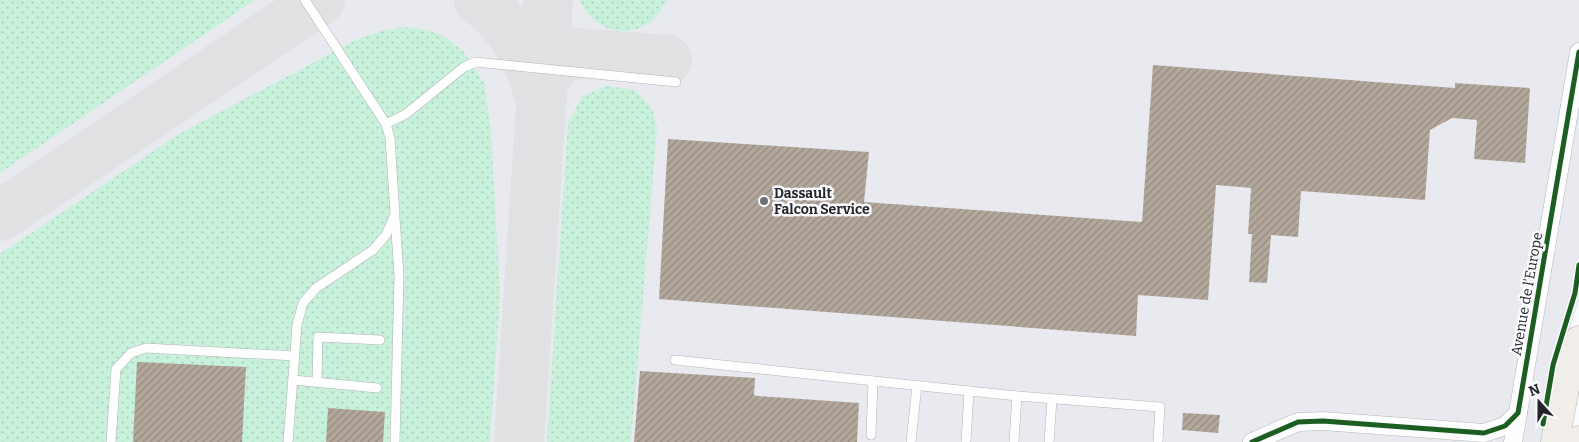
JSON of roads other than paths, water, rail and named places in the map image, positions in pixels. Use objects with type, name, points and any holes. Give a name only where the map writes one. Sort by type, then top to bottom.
[{"type":"main road","points":[[1555,442],[1567,377],[1579,340]]},
{"type":"street","name":"Avenue de l'Europe","points":[[1513,442],[1579,52]]},
{"type":"street","points":[[1252,442],[1298,422],[1323,421],[1484,433],[1505,426],[1518,413]]},
{"type":"lane","points":[[305,0],[386,124],[390,138],[399,275],[395,442]]},
{"type":"lane","points":[[386,124],[406,114],[464,67],[476,62],[676,82]]},
{"type":"lane","points":[[288,442],[297,325],[303,303],[316,288],[373,250],[386,235],[395,214]]},
{"type":"lane","points":[[316,382],[318,337],[380,340]]},
{"type":"lane","points":[[111,442],[116,369],[131,353],[146,348],[295,356]]},
{"type":"lane","points":[[674,360],[1017,396],[1160,406],[1158,442]]},
{"type":"lane","points":[[293,380],[377,388]]},
{"type":"lane","points":[[871,435],[873,381]]},
{"type":"lane","points":[[912,442],[917,385]]},
{"type":"lane","points":[[966,442],[969,391]]},
{"type":"lane","points":[[1014,442],[1017,396]]},
{"type":"lane","points":[[1049,442],[1052,399]]},
{"type":"place","name":"Dassault Falcon Service","points":[[764,201]]}]
